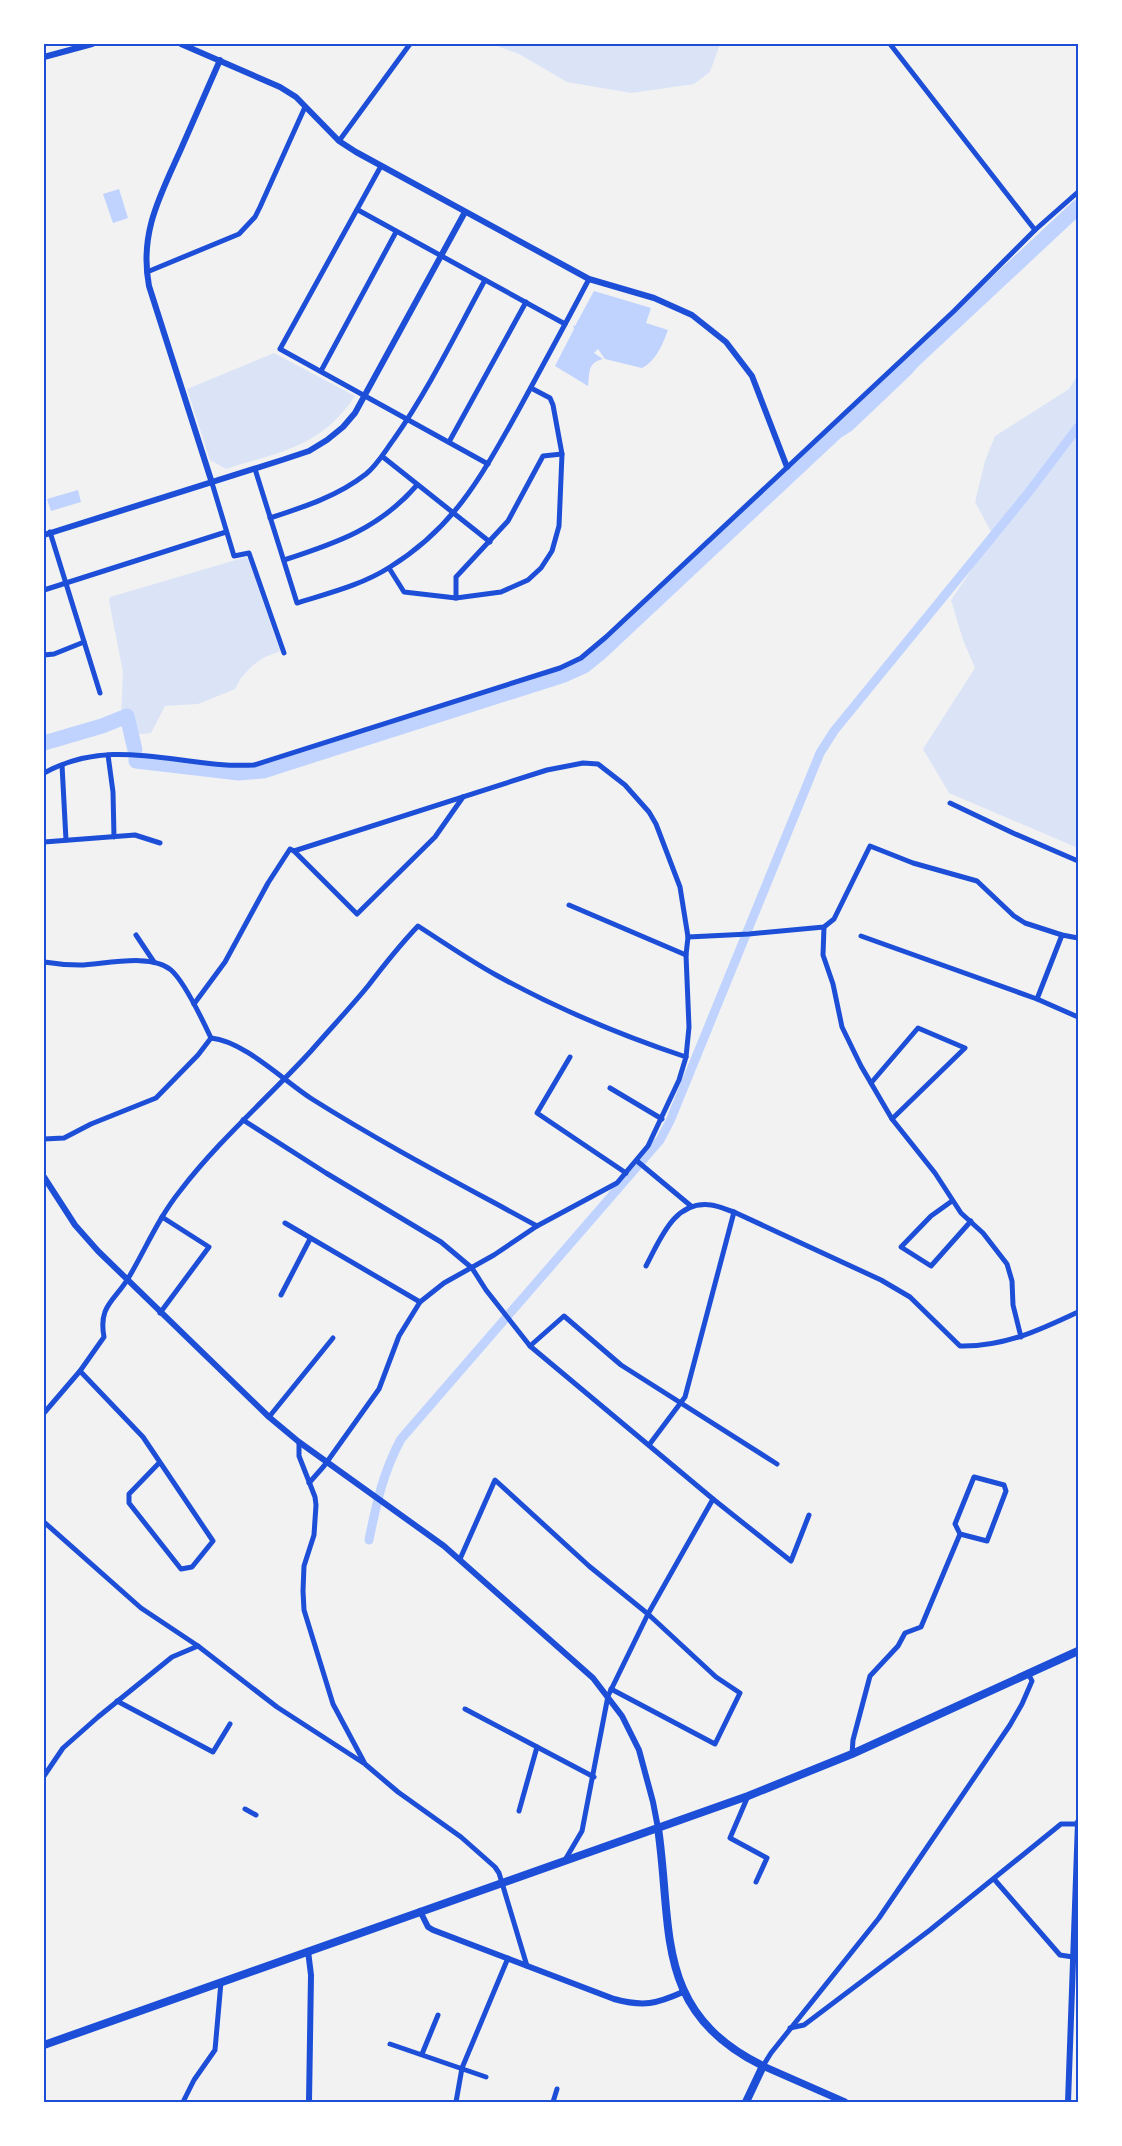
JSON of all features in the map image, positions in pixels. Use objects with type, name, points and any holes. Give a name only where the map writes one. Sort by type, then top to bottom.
[{"type":"highway","points":[[44,2045],[748,1796],[852,1754],[1078,1651]]},
{"type":"main road","points":[[658,1828],[671,1953],[684,1992],[710,2030],[743,2056],[845,2103]]},
{"type":"main road","points":[[746,2103],[763,2066]]},
{"type":"street","points":[[44,57],[92,44]]},
{"type":"street","points":[[181,44],[280,87],[296,97],[339,141],[589,279],[673,305],[692,315],[726,342],[752,376],[788,466]]},
{"type":"street","points":[[339,141],[410,44]]},
{"type":"street","points":[[890,44],[1035,230]]},
{"type":"street","points":[[220,60],[152,217],[147,245],[147,272],[153,300],[234,556],[249,553],[284,653]]},
{"type":"street","points":[[147,272],[239,234],[247,227],[260,207],[305,107]]},
{"type":"street","points":[[381,166],[280,350],[488,464]]},
{"type":"street","points":[[44,773],[62,765],[108,755],[137,753],[227,765],[254,765],[560,668],[581,657],[606,637],[954,311],[1035,230],[1078,192]]},
{"type":"street","points":[[358,210],[565,324]]},
{"type":"street","points":[[100,693],[66,583],[47,534],[309,451],[327,440],[343,427],[365,397],[465,212]]},
{"type":"street","points":[[321,371],[396,232]]},
{"type":"street","points":[[255,469],[297,603],[341,590],[390,568],[430,538],[455,513],[474,487],[531,388],[589,279]]},
{"type":"street","points":[[270,518],[311,504],[343,489],[367,473],[383,457],[408,420],[485,280]]},
{"type":"street","points":[[449,442],[526,302]]},
{"type":"street","points":[[390,568],[404,592],[456,598],[501,592],[528,580],[541,568],[557,538],[562,454],[550,398],[531,388]]},
{"type":"street","points":[[456,598],[456,577],[508,521],[543,456],[562,454]]},
{"type":"street","points":[[383,457],[490,542]]},
{"type":"street","points":[[284,560],[360,532],[389,513],[417,485]]},
{"type":"street","points":[[44,590],[226,532]]},
{"type":"street","points":[[44,655],[54,654],[84,642]]},
{"type":"street","points":[[108,755],[113,792],[114,837]]},
{"type":"street","points":[[194,1004],[225,962],[260,897],[290,849],[294,850],[547,770],[583,763],[598,764],[625,785],[649,812],[656,824],[680,887],[688,937],[686,955],[689,1014],[686,1057],[663,1119],[639,1163],[610,1188],[537,1226],[472,1268],[444,1283],[420,1302],[399,1336],[379,1389],[309,1483]]},
{"type":"street","points":[[62,765],[66,840]]},
{"type":"street","points":[[294,850],[357,914],[435,837],[463,797]]},
{"type":"street","points":[[950,802],[1078,861]]},
{"type":"street","points":[[44,842],[135,835],[160,843]]},
{"type":"street","points":[[688,937],[824,927],[834,919],[870,846],[913,862],[977,881],[1014,916],[1025,923],[1078,938]]},
{"type":"street","points":[[568,905],[686,955]]},
{"type":"street","points":[[44,1413],[80,1371],[104,1337],[103,1312],[127,1280],[162,1217],[182,1188],[243,1120],[285,1080],[418,926],[495,975],[644,1043],[686,1057]]},
{"type":"street","points":[[824,927],[823,955],[833,984],[842,1027],[892,1119],[935,1173],[952,1201],[983,1233],[1007,1264],[1012,1281],[1013,1305],[1021,1337]]},
{"type":"street","points":[[136,935],[154,962]]},
{"type":"street","points":[[1037,999],[1062,935]]},
{"type":"street","points":[[861,936],[1037,999],[1078,1017]]},
{"type":"street","points":[[44,962],[80,965],[154,962],[171,970],[194,1004],[211,1038]]},
{"type":"street","points":[[871,1083],[918,1028],[965,1048],[892,1119]]},
{"type":"street","points":[[211,1038],[242,1049],[311,1098],[390,1146],[537,1226]]},
{"type":"street","points":[[44,1139],[64,1138],[91,1124],[156,1098],[198,1055],[211,1038]]},
{"type":"street","points":[[570,1057],[537,1113],[626,1173]]},
{"type":"street","points":[[610,1088],[663,1119]]},
{"type":"street","points":[[243,1120],[441,1242],[472,1268],[530,1346],[791,1561],[809,1515]]},
{"type":"street","points":[[639,1163],[691,1206]]},
{"type":"street","points":[[44,1176],[84,1237],[269,1417],[299,1442],[385,1502],[460,1559],[610,1692],[715,1744],[740,1693],[716,1677],[495,1480],[460,1559]]},
{"type":"street","points":[[952,1201],[931,1216],[901,1247],[931,1266],[971,1221]]},
{"type":"street","points":[[646,1266],[669,1222],[691,1206],[710,1205],[734,1212],[881,1280],[910,1297],[960,1346],[978,1346],[1033,1334],[1078,1312]]},
{"type":"street","points":[[649,1445],[684,1397],[734,1212]]},
{"type":"street","points":[[160,1313],[209,1247],[162,1217]]},
{"type":"street","points":[[285,1223],[420,1302]]},
{"type":"street","points":[[281,1295],[310,1239]]},
{"type":"street","points":[[530,1346],[564,1316],[621,1365],[777,1464]]},
{"type":"street","points":[[269,1417],[333,1338]]},
{"type":"street","points":[[80,1371],[143,1437],[213,1541],[192,1567],[182,1569],[129,1503],[129,1494],[159,1463]]},
{"type":"street","points":[[299,1442],[299,1456],[315,1497],[316,1517],[314,1535],[304,1566],[304,1610],[333,1704],[365,1764]]},
{"type":"street","points":[[852,1754],[853,1740],[870,1676],[898,1646],[905,1633],[921,1627],[960,1534],[955,1524],[974,1477],[1004,1485],[1006,1491],[987,1540],[960,1534]]},
{"type":"street","points":[[565,1860],[582,1831],[610,1692],[648,1614],[713,1499]]},
{"type":"street","points":[[44,1522],[141,1608],[198,1646],[277,1707],[365,1764],[398,1792],[461,1837],[499,1871],[527,1966]]},
{"type":"street","points":[[44,1776],[63,1748],[117,1701],[172,1657],[198,1646]]},
{"type":"street","points":[[763,2066],[790,2028],[879,1918],[1010,1725],[1032,1681],[1028,1673]]},
{"type":"street","points":[[610,1692],[639,1750],[658,1828]]},
{"type":"street","points":[[117,1701],[213,1752],[230,1724]]},
{"type":"street","points":[[465,1709],[594,1777]]},
{"type":"street","points":[[519,1811],[537,1747]]},
{"type":"street","points":[[748,1796],[730,1838],[767,1858],[756,1882]]},
{"type":"street","points":[[245,1809],[256,1815]]},
{"type":"street","points":[[790,2028],[804,2025],[876,1973],[1061,1824],[1078,1823],[1077,1926],[1073,1957],[1068,2103]]},
{"type":"street","points":[[994,1879],[1060,1955],[1073,1957]]},
{"type":"street","points":[[420,1911],[428,1927],[433,1930],[627,2002],[653,2004],[684,1992]]},
{"type":"street","points":[[308,1951],[311,1975],[309,2103]]},
{"type":"street","points":[[458,2102],[462,2068],[508,1958]]},
{"type":"street","points":[[183,2103],[194,2080],[215,2050],[221,1982]]},
{"type":"street","points":[[422,2054],[438,2015]]},
{"type":"street","points":[[390,2044],[486,2077]]},
{"type":"street","points":[[553,2103],[557,2089]]},
{"type":"shaded area","points":[[492,44],[720,44],[710,72],[694,84],[631,93],[567,82],[519,54]]},
{"type":"shaded area","points":[[274,353],[355,396],[328,427],[313,437],[282,452],[226,469],[210,460],[187,389]]},
{"type":"shaded area","points":[[1078,374],[1078,848],[949,793],[923,749],[975,668],[963,640],[951,600],[994,537],[975,502],[985,461],[995,436],[1069,389]]},
{"type":"shaded area","points":[[246,557],[280,651],[263,658],[252,666],[235,689],[198,704],[165,706],[151,733],[134,735],[132,711],[121,714],[123,672],[110,597]]},
{"type":"water","points":[[119,189],[128,218],[113,223],[103,194]]},
{"type":"water","points":[[594,291],[651,308],[646,323],[668,330],[655,357],[642,368],[605,359],[598,349],[594,353],[603,359],[592,366],[588,386],[555,366],[574,329],[573,325],[575,326]]},
{"type":"water","points":[[78,490],[81,502],[51,511],[47,499]]},
{"type":"waterway","points":[[136,758],[136,761],[239,773],[263,771],[564,675],[584,666],[836,432],[847,425],[1078,207]]},
{"type":"waterway","points":[[369,1540],[377,1501],[401,1439],[660,1140],[670,1121],[820,753],[834,731],[1028,493],[1078,427]]},
{"type":"waterway","points":[[44,743],[127,716],[135,750]]}]
